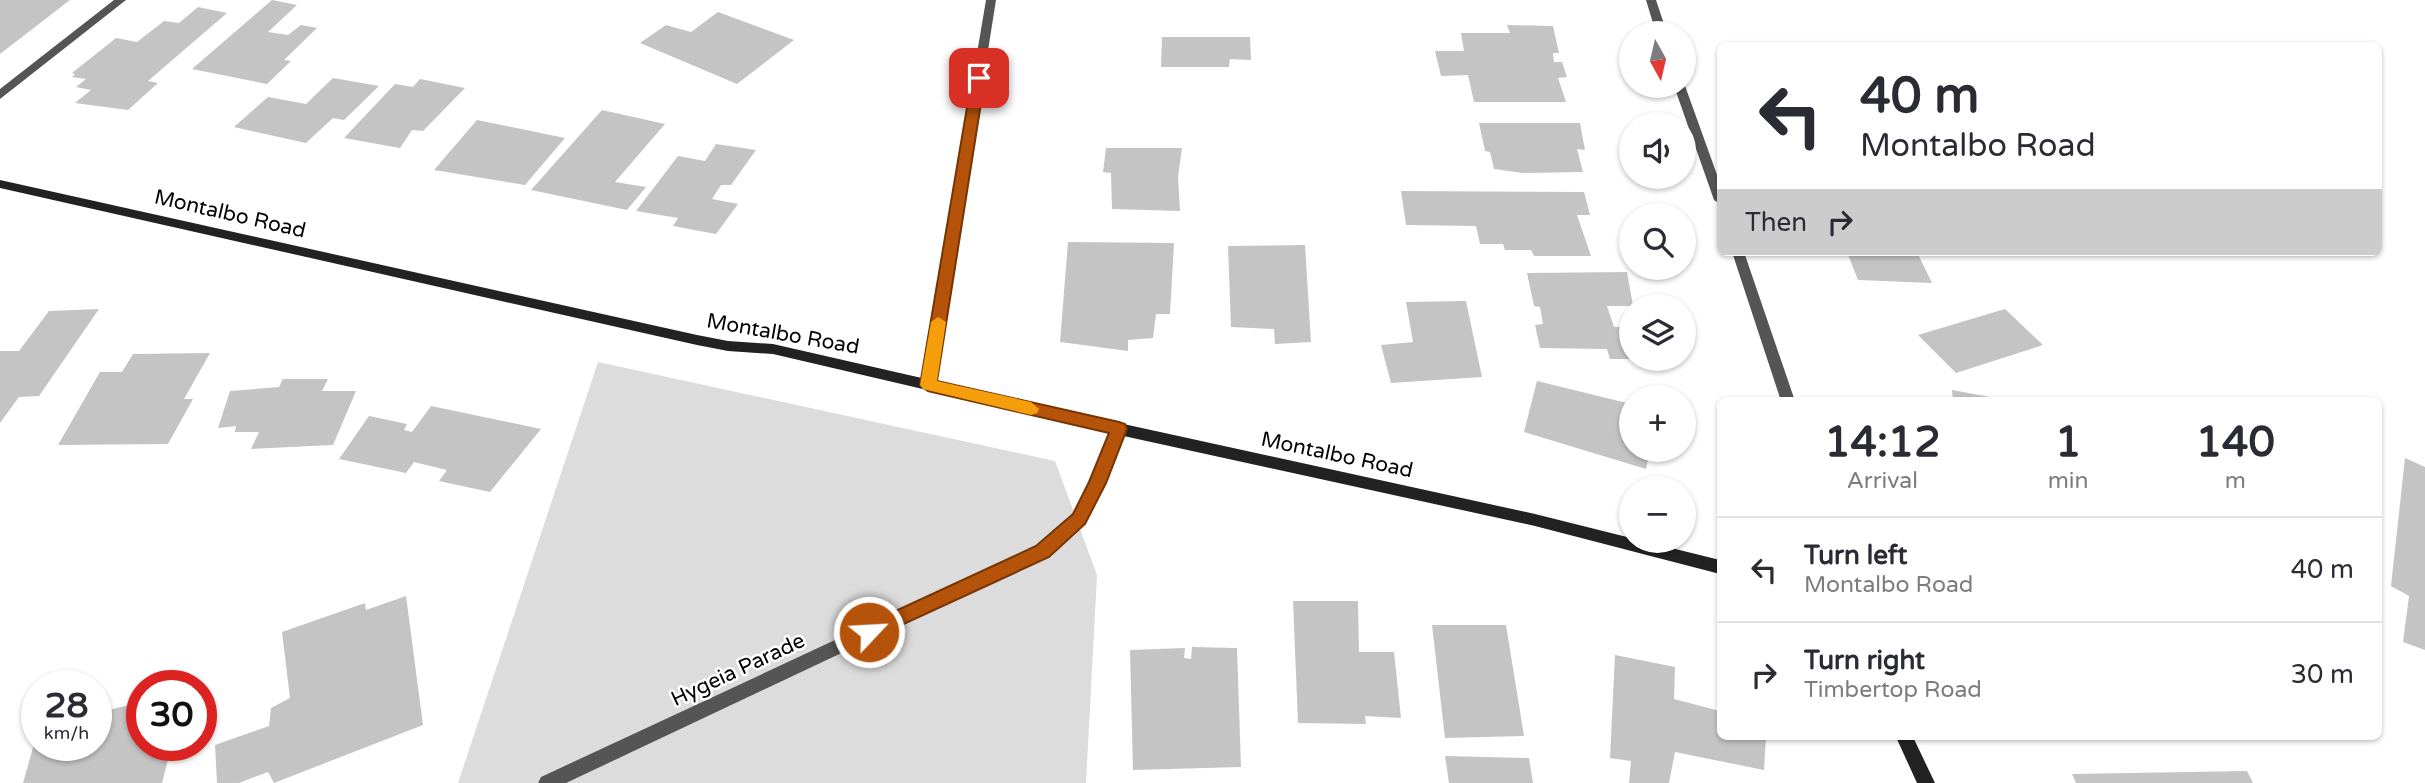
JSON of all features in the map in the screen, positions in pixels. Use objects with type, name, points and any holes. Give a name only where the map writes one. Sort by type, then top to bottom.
[{"type":"street","points":[[0,95],[121,0]]},
{"type":"street","points":[[928,385],[991,0]]},
{"type":"street","points":[[1651,0],[1658,21]]},
{"type":"street","points":[[1685,98],[1717,191]]},
{"type":"street","name":"Montalbo Road","points":[[0,184],[697,340],[728,346],[773,349],[1119,429],[1535,520],[1717,566]]},
{"type":"street","points":[[1739,256],[1787,397]]},
{"type":"street","name":"Hygeia Parade","points":[[547,783],[1042,551],[1079,519],[1119,429]]},
{"type":"street","points":[[1905,740],[1926,783]]},
{"type":"shaded area","points":[[598,362],[1055,461],[1097,575],[1086,783],[458,783]]},
{"type":"building","points":[[0,0],[70,0],[0,54]]},
{"type":"building","points":[[272,0],[297,5],[268,32],[288,35],[301,25],[317,28],[284,60],[291,61],[267,84],[192,69]]},
{"type":"building","points":[[198,7],[227,13],[148,81],[158,83],[128,110],[75,103],[91,90],[76,87],[86,79],[72,77],[75,74],[72,73],[116,38],[137,42],[164,21],[179,23]]},
{"type":"building","points":[[718,12],[794,40],[737,84],[640,43],[666,25],[691,32]]},
{"type":"building","points":[[1507,25],[1553,26],[1559,53],[1553,53],[1554,62],[1562,62],[1567,77],[1558,78],[1566,102],[1474,102],[1468,75],[1441,76],[1435,51],[1464,51],[1461,33],[1510,33]]},
{"type":"building","points":[[1162,37],[1250,37],[1251,60],[1230,59],[1229,67],[1161,67]]},
{"type":"building","points":[[333,78],[379,86],[344,120],[333,118],[306,143],[234,127],[268,97],[306,104]]},
{"type":"building","points":[[420,79],[465,88],[423,131],[412,130],[400,148],[344,138],[395,84],[413,87]]},
{"type":"building","points":[[602,110],[665,124],[615,182],[646,187],[627,210],[531,190]]},
{"type":"building","points":[[477,120],[565,138],[525,185],[434,170]]},
{"type":"building","points":[[1479,123],[1580,123],[1585,150],[1577,149],[1583,172],[1523,173],[1494,169],[1490,152],[1485,151]]},
{"type":"building","points":[[716,144],[756,150],[731,185],[721,185],[712,199],[738,204],[716,234],[673,226],[678,218],[636,211],[678,156],[705,161]]},
{"type":"building","points":[[1106,148],[1182,148],[1178,177],[1180,211],[1112,209],[1111,173],[1103,172]]},
{"type":"building","points":[[1401,191],[1584,192],[1590,215],[1577,215],[1591,256],[1534,256],[1531,250],[1505,250],[1503,244],[1480,244],[1476,226],[1406,225]]},
{"type":"building","points":[[1068,242],[1174,243],[1170,314],[1156,314],[1153,338],[1128,340],[1128,351],[1060,342]]},
{"type":"building","points":[[1305,245],[1311,342],[1275,344],[1274,329],[1231,327],[1228,246]]},
{"type":"building","points":[[1849,256],[1919,256],[1932,283],[1858,280]]},
{"type":"building","points":[[1619,272],[1619,280],[1628,280],[1631,294],[1619,294],[1619,306],[1607,306],[1614,327],[1619,327],[1619,359],[1610,359],[1607,349],[1540,348],[1535,325],[1543,324],[1540,307],[1534,306],[1527,273]]},
{"type":"building","points":[[1466,301],[1482,377],[1391,383],[1381,345],[1413,342],[1406,302]]},
{"type":"building","points":[[99,309],[39,396],[19,397],[0,423],[0,351],[19,351],[49,311]]},
{"type":"building","points":[[2005,309],[2043,345],[1956,373],[1918,335]]},
{"type":"building","points":[[210,353],[184,399],[193,399],[168,444],[58,445],[100,372],[122,372],[133,354]]},
{"type":"building","points":[[283,379],[328,379],[322,391],[356,391],[333,445],[251,449],[259,432],[235,432],[236,426],[218,428],[230,391],[279,387]]},
{"type":"building","points":[[1537,381],[1619,401],[1619,461],[1524,432]]},
{"type":"building","points":[[1952,390],[1990,397],[1953,397]]},
{"type":"building","points":[[431,406],[541,429],[490,492],[439,481],[447,470],[414,462],[406,473],[339,459],[369,416],[407,424],[404,430],[412,432]]},
{"type":"building","points":[[2405,458],[2425,467],[2425,650],[2403,642],[2409,596],[2391,586]]},
{"type":"building","points":[[1623,462],[1647,462],[1646,469]]},
{"type":"building","points":[[406,596],[423,725],[274,783],[268,772],[239,783],[217,783],[217,744],[269,726],[271,708],[290,698],[282,632],[365,603],[366,610]]},
{"type":"building","points":[[1293,601],[1358,601],[1359,652],[1394,652],[1401,718],[1365,716],[1366,724],[1298,723]]},
{"type":"building","points":[[1432,625],[1506,625],[1524,736],[1445,738]]},
{"type":"building","points":[[1192,647],[1237,648],[1241,767],[1133,770],[1130,650],[1185,648],[1184,658],[1191,659]]},
{"type":"building","points":[[1615,655],[1675,667],[1674,699],[1717,710],[1717,740],[1766,740],[1764,770],[1675,752],[1669,783],[1629,783],[1631,761],[1610,758]]},
{"type":"building","points":[[126,706],[126,761],[168,761],[162,783],[23,783],[29,761],[112,761],[112,709]]},
{"type":"building","points":[[1445,756],[1529,758],[1533,783],[1449,783]]},
{"type":"building","points":[[2247,771],[2253,783],[2076,783],[2072,774]]},
{"type":"slow traffic","points":[[938,322],[928,385],[1031,409]]},
{"type":"route","points":[[869,632],[1042,551],[1079,519],[1119,429],[928,385],[979,78]]}]
